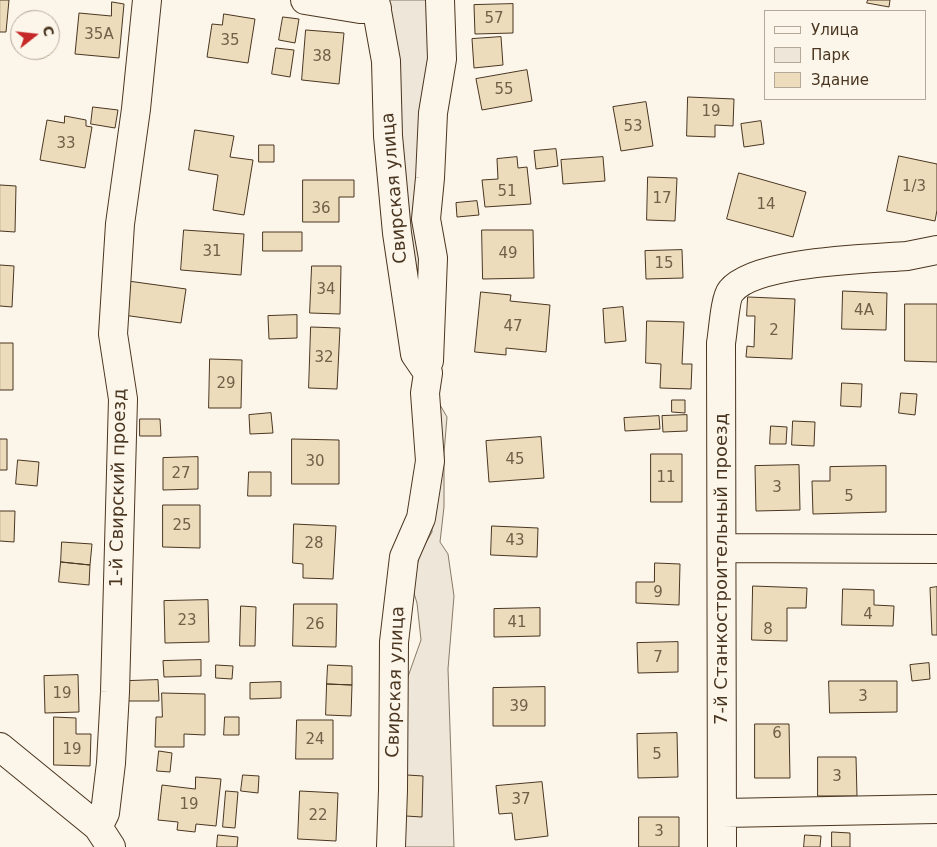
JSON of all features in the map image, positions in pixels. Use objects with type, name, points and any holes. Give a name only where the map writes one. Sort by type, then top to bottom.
[{"type":"street","name":"1-й Свирский проезд","points":[[105,837],[105,814],[112,764],[115,692],[123,399],[113,334],[120,224],[136,109],[147,0]]},
{"type":"street","points":[[305,0],[360,9],[376,4]]},
{"type":"street","name":"Свирская улица","points":[[391,847],[394,642],[404,557],[421,518],[430,461],[425,393],[428,373],[433,258],[426,219],[433,113],[442,58],[440,0]]},
{"type":"street","name":"Свирская улица","points":[[376,4],[386,61],[388,136],[397,233],[415,354],[428,373]]},
{"type":"street","name":"7-й Станкостроительный проезд","points":[[722,847],[721,343],[730,291],[743,281],[768,271],[799,265],[910,255],[937,250]]},
{"type":"street","points":[[722,548],[937,549]]},
{"type":"street","points":[[0,747],[105,837]]},
{"type":"street","points":[[723,813],[937,809]]},
{"type":"green space","points":[[383,0],[431,0],[421,252],[420,343]]},
{"type":"green space","points":[[435,396],[447,417],[444,453],[444,507],[440,542],[448,554],[454,596],[448,669],[454,847],[404,847],[405,685],[421,640],[417,603],[412,587],[420,553],[432,532],[431,500]]},
{"type":"building","points":[[0,0],[9,0],[6,32],[0,32]]},
{"type":"building","points":[[868,0],[890,0],[889,7],[867,3]]},
{"type":"building","points":[[112,2],[124,4],[119,58],[75,54],[79,13],[111,16]]},
{"type":"building","points":[[513,4],[513,33],[475,34],[474,5]]},
{"type":"building","points":[[224,14],[255,19],[248,63],[207,57],[212,24],[222,25]]},
{"type":"building","points":[[283,17],[299,19],[295,43],[279,40]]},
{"type":"building","points":[[306,30],[344,33],[339,84],[302,80]]},
{"type":"building","points":[[501,37],[503,65],[474,68],[472,39]]},
{"type":"building","points":[[276,48],[294,50],[290,77],[272,74]]},
{"type":"building","points":[[527,70],[532,101],[482,110],[476,79]]},
{"type":"building","points":[[688,97],[734,99],[733,126],[715,125],[715,137],[687,136]]},
{"type":"building","points":[[646,102],[653,146],[621,151],[613,107]]},
{"type":"building","points":[[93,107],[118,110],[115,128],[91,124]]},
{"type":"building","points":[[65,116],[86,120],[86,126],[92,127],[85,168],[40,160],[47,120],[64,123]]},
{"type":"building","points":[[761,121],[764,144],[744,147],[741,124]]},
{"type":"building","points":[[195,130],[234,136],[230,157],[253,160],[244,215],[213,210],[218,175],[189,170]]},
{"type":"building","points":[[259,145],[274,145],[274,162],[259,162]]},
{"type":"building","points":[[556,149],[558,166],[536,169],[534,151]]},
{"type":"building","points":[[899,156],[937,164],[937,210],[935,221],[887,211]]},
{"type":"building","points":[[517,157],[518,168],[527,167],[531,204],[485,207],[482,180],[498,179],[497,159]]},
{"type":"building","points":[[603,157],[605,181],[563,184],[561,160]]},
{"type":"building","points":[[739,173],[806,192],[793,237],[727,219]]},
{"type":"building","points":[[648,177],[677,178],[675,221],[647,220]]},
{"type":"building","points":[[303,180],[354,180],[354,197],[339,197],[339,222],[303,222]]},
{"type":"building","points":[[0,185],[16,186],[15,232],[0,231]]},
{"type":"building","points":[[477,201],[479,215],[457,217],[456,203]]},
{"type":"building","points":[[184,230],[244,234],[241,275],[181,270]]},
{"type":"building","points":[[482,230],[533,230],[534,278],[483,279]]},
{"type":"building","points":[[263,232],[302,232],[302,251],[263,251]]},
{"type":"building","points":[[682,250],[683,278],[646,279],[645,251]]},
{"type":"building","points":[[0,265],[14,266],[12,307],[0,306]]},
{"type":"building","points":[[312,266],[341,266],[340,314],[310,313]]},
{"type":"building","points":[[128,281],[186,289],[181,323],[123,315]]},
{"type":"building","points":[[843,291],[887,293],[886,330],[842,329]]},
{"type":"building","points":[[481,292],[511,295],[510,301],[550,305],[546,352],[506,348],[506,355],[475,352]]},
{"type":"building","points":[[748,297],[795,299],[792,359],[746,357],[747,346],[754,347],[755,316],[747,316]]},
{"type":"building","points":[[905,304],[937,304],[937,362],[905,361]]},
{"type":"building","points":[[623,307],[626,341],[605,343],[603,309]]},
{"type":"building","points":[[297,315],[297,338],[269,339],[268,316]]},
{"type":"building","points":[[647,321],[684,322],[682,364],[692,364],[691,389],[660,388],[661,364],[646,363]]},
{"type":"building","points":[[311,327],[340,328],[337,389],[309,388]]},
{"type":"building","points":[[0,343],[13,343],[13,390],[0,390]]},
{"type":"building","points":[[210,359],[242,360],[241,408],[209,408]]},
{"type":"building","points":[[842,383],[862,384],[861,407],[841,406]]},
{"type":"building","points":[[901,393],[917,394],[915,415],[899,413]]},
{"type":"building","points":[[672,400],[685,400],[685,413],[672,412]]},
{"type":"building","points":[[271,413],[273,433],[250,434],[249,415]]},
{"type":"building","points":[[687,415],[687,431],[663,432],[662,416]]},
{"type":"building","points":[[659,416],[660,429],[625,431],[624,418]]},
{"type":"building","points":[[140,419],[160,419],[161,436],[140,436]]},
{"type":"building","points":[[793,421],[815,422],[814,446],[792,445]]},
{"type":"building","points":[[771,426],[787,427],[786,444],[770,444]]},
{"type":"building","points":[[541,437],[544,478],[489,482],[486,441]]},
{"type":"building","points":[[0,439],[7,439],[7,470],[0,470]]},
{"type":"building","points":[[292,439],[339,440],[339,484],[292,484]]},
{"type":"building","points":[[651,454],[682,454],[682,502],[651,502]]},
{"type":"building","points":[[198,457],[198,489],[163,490],[163,458]]},
{"type":"building","points":[[18,460],[39,462],[37,486],[16,484]]},
{"type":"building","points":[[799,465],[800,510],[756,511],[755,466]]},
{"type":"building","points":[[886,466],[886,512],[813,514],[812,481],[830,481],[830,467]]},
{"type":"building","points":[[249,472],[271,472],[271,496],[248,496]]},
{"type":"building","points":[[163,505],[200,505],[200,548],[163,547]]},
{"type":"building","points":[[0,511],[15,511],[14,542],[0,541]]},
{"type":"building","points":[[294,524],[336,526],[333,579],[303,578],[303,564],[293,563]]},
{"type":"building","points":[[492,526],[538,528],[537,557],[491,555]]},
{"type":"building","points":[[62,542],[92,544],[90,565],[61,562]]},
{"type":"building","points":[[61,562],[90,565],[89,585],[59,582]]},
{"type":"building","points":[[655,563],[680,564],[679,605],[636,603],[636,582],[654,582]]},
{"type":"building","points":[[753,586],[807,588],[806,608],[787,608],[787,641],[752,640]]},
{"type":"building","points":[[937,587],[937,635],[932,635],[930,588]]},
{"type":"building","points":[[843,589],[874,590],[874,605],[894,606],[893,626],[842,625]]},
{"type":"building","points":[[208,600],[209,642],[165,643],[164,601]]},
{"type":"building","points":[[294,604],[337,604],[336,647],[293,646]]},
{"type":"building","points":[[241,606],[256,607],[255,646],[240,646]]},
{"type":"building","points":[[540,608],[540,636],[494,637],[494,609]]},
{"type":"building","points":[[678,642],[678,672],[638,673],[637,643]]},
{"type":"building","points":[[201,660],[201,676],[164,677],[163,661]]},
{"type":"building","points":[[929,663],[930,679],[912,681],[910,665]]},
{"type":"building","points":[[216,665],[233,666],[232,679],[216,678]]},
{"type":"building","points":[[328,665],[352,666],[352,685],[327,684]]},
{"type":"building","points":[[78,675],[79,712],[45,713],[44,676]]},
{"type":"building","points":[[158,680],[159,701],[128,701],[128,681]]},
{"type":"building","points":[[829,681],[897,681],[897,712],[830,713]]},
{"type":"building","points":[[281,682],[281,698],[250,699],[250,683]]},
{"type":"building","points":[[327,684],[352,685],[351,716],[326,715]]},
{"type":"building","points":[[545,687],[545,726],[493,726],[493,688]]},
{"type":"building","points":[[162,693],[205,694],[205,735],[184,734],[184,747],[155,747],[156,717],[162,717]]},
{"type":"building","points":[[54,717],[76,718],[76,734],[91,734],[90,766],[54,765]]},
{"type":"building","points":[[225,717],[239,717],[239,735],[224,735]]},
{"type":"building","points":[[297,720],[333,720],[333,759],[296,759]]},
{"type":"building","points":[[755,724],[789,724],[790,778],[755,778]]},
{"type":"building","points":[[677,733],[678,777],[638,778],[637,734]]},
{"type":"building","points":[[159,751],[172,753],[170,772],[157,771]]},
{"type":"building","points":[[818,757],[856,757],[857,796],[818,796]]},
{"type":"building","points":[[243,775],[259,776],[258,793],[241,791]]},
{"type":"building","points":[[407,775],[423,776],[422,817],[406,816]]},
{"type":"building","points":[[196,777],[221,779],[216,826],[196,824],[195,832],[177,830],[178,822],[158,820],[162,785],[195,789]]},
{"type":"building","points":[[542,782],[548,836],[515,840],[512,813],[499,814],[496,786]]},
{"type":"building","points":[[226,791],[238,792],[235,828],[223,827]]},
{"type":"building","points":[[300,791],[338,793],[336,841],[298,839]]},
{"type":"building","points":[[639,817],[679,817],[679,847],[639,847]]},
{"type":"building","points":[[832,832],[850,833],[850,847],[832,847]]},
{"type":"building","points":[[218,835],[238,837],[237,847],[217,847]]},
{"type":"building","points":[[805,835],[821,836],[820,847],[804,847]]}]
